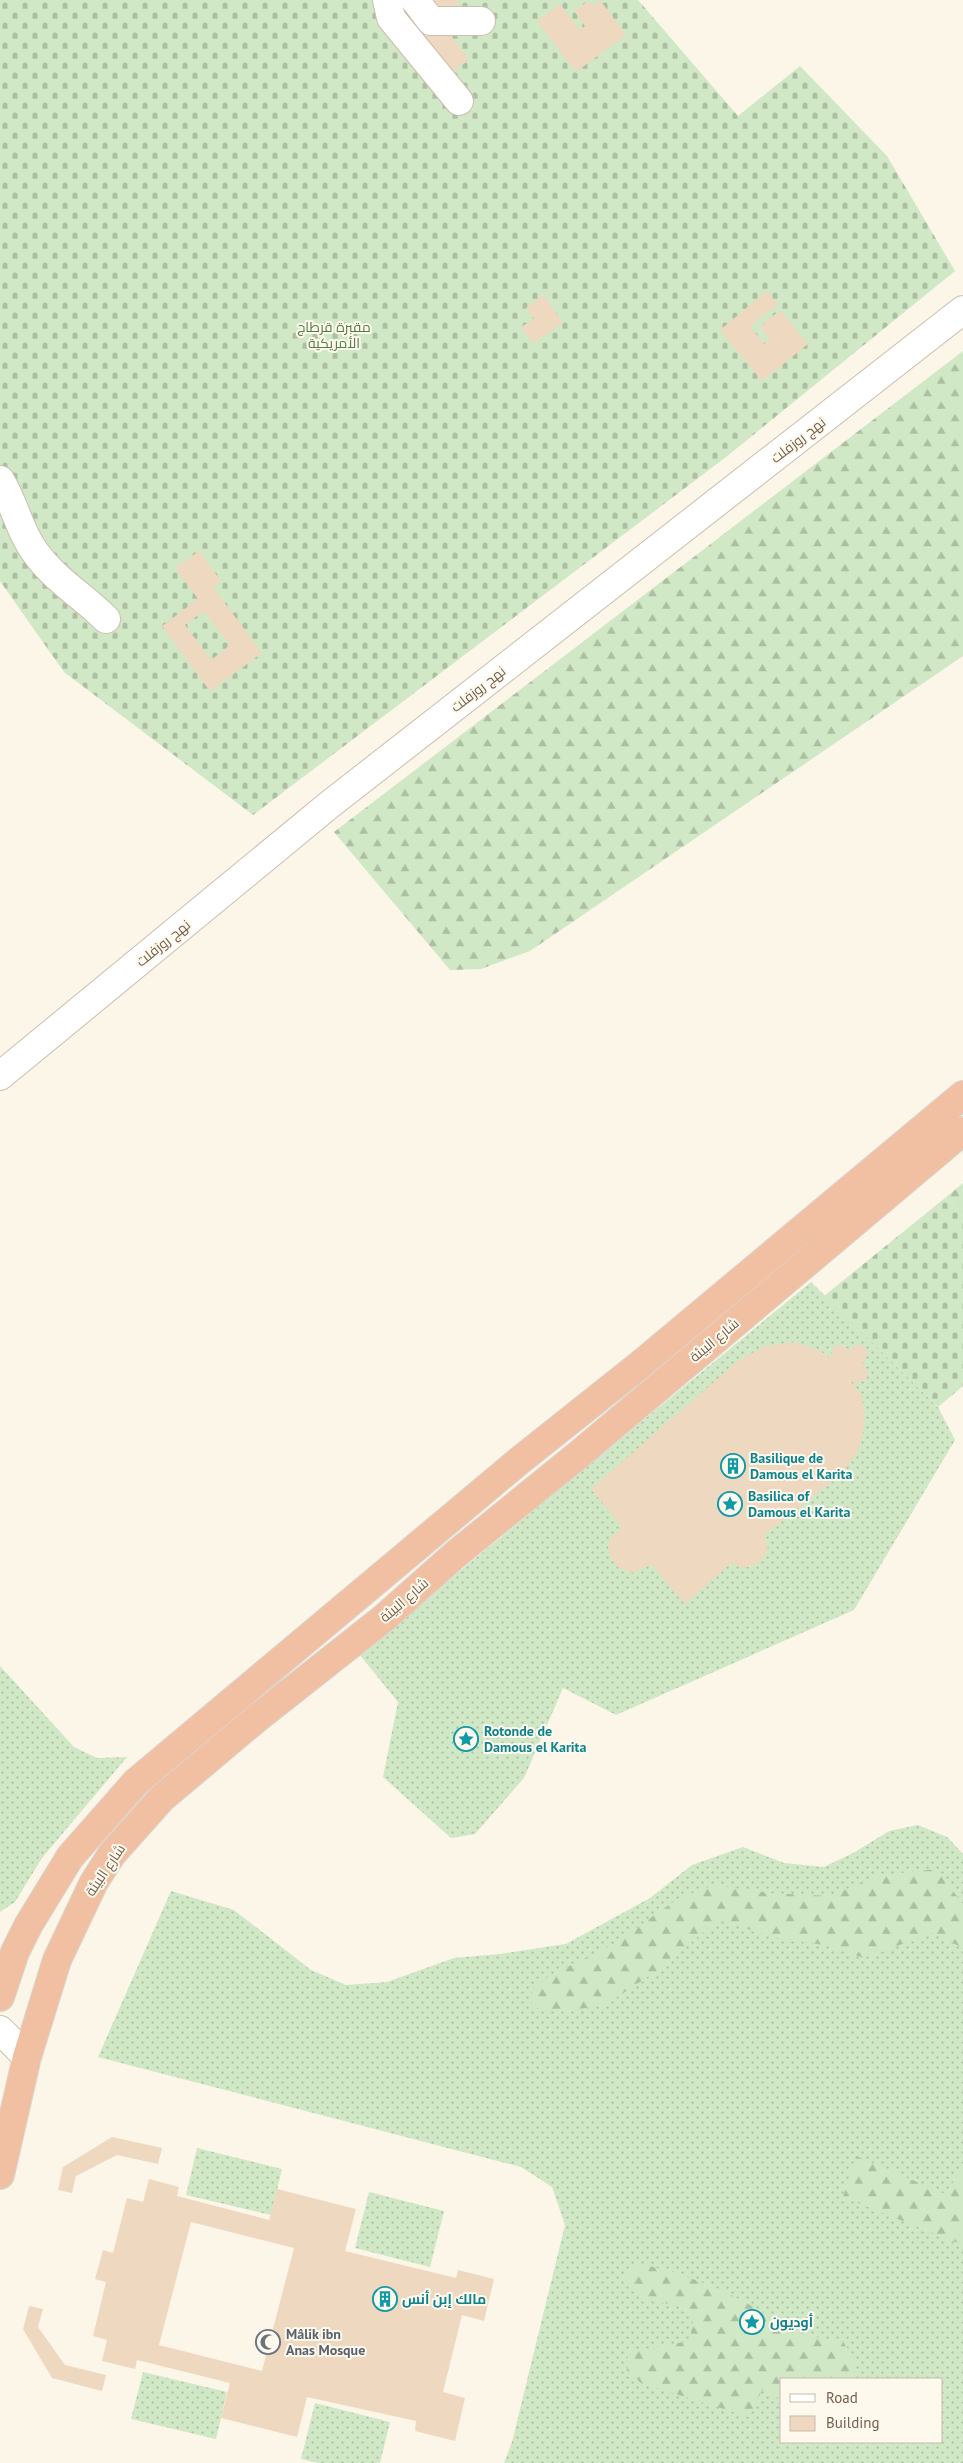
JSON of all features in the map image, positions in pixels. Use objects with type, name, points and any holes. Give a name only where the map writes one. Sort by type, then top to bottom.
[{"type":"highway","name":"شارع البيئة","points":[[0,1997],[15,1952],[29,1924],[70,1857],[136,1782],[519,1461],[641,1364],[963,1095]]},
{"type":"highway","name":"شارع البيئة","points":[[0,2174],[27,2057],[57,1960],[90,1891],[112,1854],[162,1798],[256,1719],[384,1618],[456,1554],[577,1456],[963,1131]]},
{"type":"highway","points":[[0,1939],[29,1924]]},
{"type":"street","points":[[387,0],[391,18],[459,101]]},
{"type":"street","points":[[415,0],[431,21],[481,21]]},
{"type":"street","name":"نهج روزفلت","points":[[0,1076],[329,805],[963,310]]},
{"type":"street","points":[[0,480],[36,555],[52,574],[86,599],[106,619]]},
{"type":"street","points":[[0,2030],[27,2057]]},
{"type":"green space","name":"مقبرة قرطاج الأمريكية","points":[[0,0],[638,0],[738,116],[800,66],[887,156],[955,271],[726,457],[253,815],[64,672],[0,581]]},
{"type":"green space","points":[[963,351],[963,656],[530,951],[481,969],[450,970],[334,832]]},
{"type":"green space","points":[[963,1183],[963,1216],[945,1198]]},
{"type":"green space","points":[[945,1198],[963,1216],[963,1386],[938,1407],[824,1296]]},
{"type":"green space","name":"Basilica of Damous el Karita","points":[[811,1282],[938,1407],[955,1440],[854,1610],[616,1715],[563,1688],[524,1778],[475,1834],[451,1838],[383,1777],[398,1702],[359,1654]]},
{"type":"green space","points":[[0,1666],[74,1747],[97,1758],[127,1757],[42,1858],[15,1902],[0,1912]]},
{"type":"green space","points":[[918,1825],[947,1837],[963,1854],[963,2463],[504,2463],[512,2442],[565,2225],[552,2187],[521,2167],[98,2057],[171,1891],[234,1910],[311,1970],[346,1985],[387,1982],[454,1958],[500,1954],[566,1944],[650,1898],[692,1865],[743,1847],[784,1863],[824,1867],[855,1852],[889,1831]]},
{"type":"green space","points":[[936,1869],[963,1904],[963,1948],[932,1933],[864,1958],[824,1945],[778,1938],[718,1920],[658,1970],[605,2005],[560,2012],[532,2007],[532,1990],[549,1976],[612,1945],[679,1898],[714,1885],[765,1893],[831,1896],[876,1876]]},
{"type":"green space","points":[[197,2148],[282,2169],[271,2215],[186,2195]]},
{"type":"green space","points":[[856,2156],[945,2194],[963,2168],[963,2245],[843,2197]]},
{"type":"green space","points":[[369,2192],[444,2211],[430,2267],[355,2248]]},
{"type":"green space","points":[[638,2263],[680,2274],[721,2290],[760,2310],[784,2331],[843,2342],[855,2359],[853,2378],[780,2378],[780,2399],[762,2390],[749,2417],[641,2383],[627,2371],[628,2352],[690,2341],[693,2318],[676,2305],[646,2300],[623,2282]]},
{"type":"green space","points":[[143,2372],[227,2392],[216,2439],[131,2419]]},
{"type":"green space","points":[[315,2403],[390,2422],[380,2463],[318,2463],[301,2459]]},
{"type":"building","points":[[428,0],[461,0],[440,16]]},
{"type":"building","points":[[600,0],[626,35],[576,72],[537,21],[560,4],[580,30],[585,26],[574,11],[588,1],[592,6]]},
{"type":"building","points":[[422,17],[442,24],[469,60],[448,75],[410,26]]},
{"type":"building","points":[[767,291],[778,304],[750,326],[764,344],[770,339],[760,326],[780,310],[808,344],[762,381],[720,330]]},
{"type":"building","points":[[544,295],[563,323],[533,343],[521,327],[534,319],[526,308]]},
{"type":"building","points":[[199,551],[221,581],[213,587],[262,653],[210,691],[162,626],[198,599],[175,568]],"holes":[[[204,611],[230,645],[211,660],[185,625]]]},
{"type":"building","name":"Basilique de Damous el Karita","points":[[795,1342],[822,1352],[829,1358],[835,1346],[841,1345],[850,1350],[858,1344],[867,1349],[868,1354],[862,1365],[867,1369],[867,1378],[857,1384],[850,1381],[862,1395],[865,1425],[857,1454],[838,1477],[764,1535],[768,1549],[760,1563],[744,1568],[731,1563],[685,1604],[651,1564],[634,1573],[619,1568],[612,1559],[608,1549],[610,1539],[622,1527],[591,1489],[739,1360],[765,1346]]},
{"type":"building","points":[[112,2137],[162,2148],[158,2164],[117,2155],[76,2176],[72,2193],[58,2190],[63,2167]]},
{"type":"building","name":"مالك إبن أنس","points":[[149,2179],[179,2187],[177,2196],[269,2220],[277,2189],[356,2209],[345,2251],[456,2278],[458,2270],[494,2279],[484,2321],[462,2315],[443,2392],[465,2398],[455,2441],[415,2431],[416,2421],[307,2397],[297,2437],[221,2418],[230,2383],[137,2360],[135,2369],[102,2361],[107,2340],[93,2336],[106,2282],[95,2279],[103,2250],[113,2253],[127,2198],[143,2202]],"holes":[[[191,2222],[294,2248],[262,2371],[159,2345]]]},
{"type":"building","points":[[29,2306],[43,2309],[38,2327],[65,2365],[106,2375],[102,2391],[52,2378],[23,2329]]},
{"type":"place","name":"Basilique de Damous el Karita","points":[[733,1466]]},
{"type":"place","name":"Basilica of Damous el Karita","points":[[730,1504]]},
{"type":"place","name":"Rotonde de Damous el Karita","points":[[466,1739]]},
{"type":"place","name":"مالك إبن أنس","points":[[385,2299]]},
{"type":"place","name":"أوديون","points":[[752,2322]]},
{"type":"place","name":"Mâlik ibn Anas Mosque","points":[[268,2342]]}]
